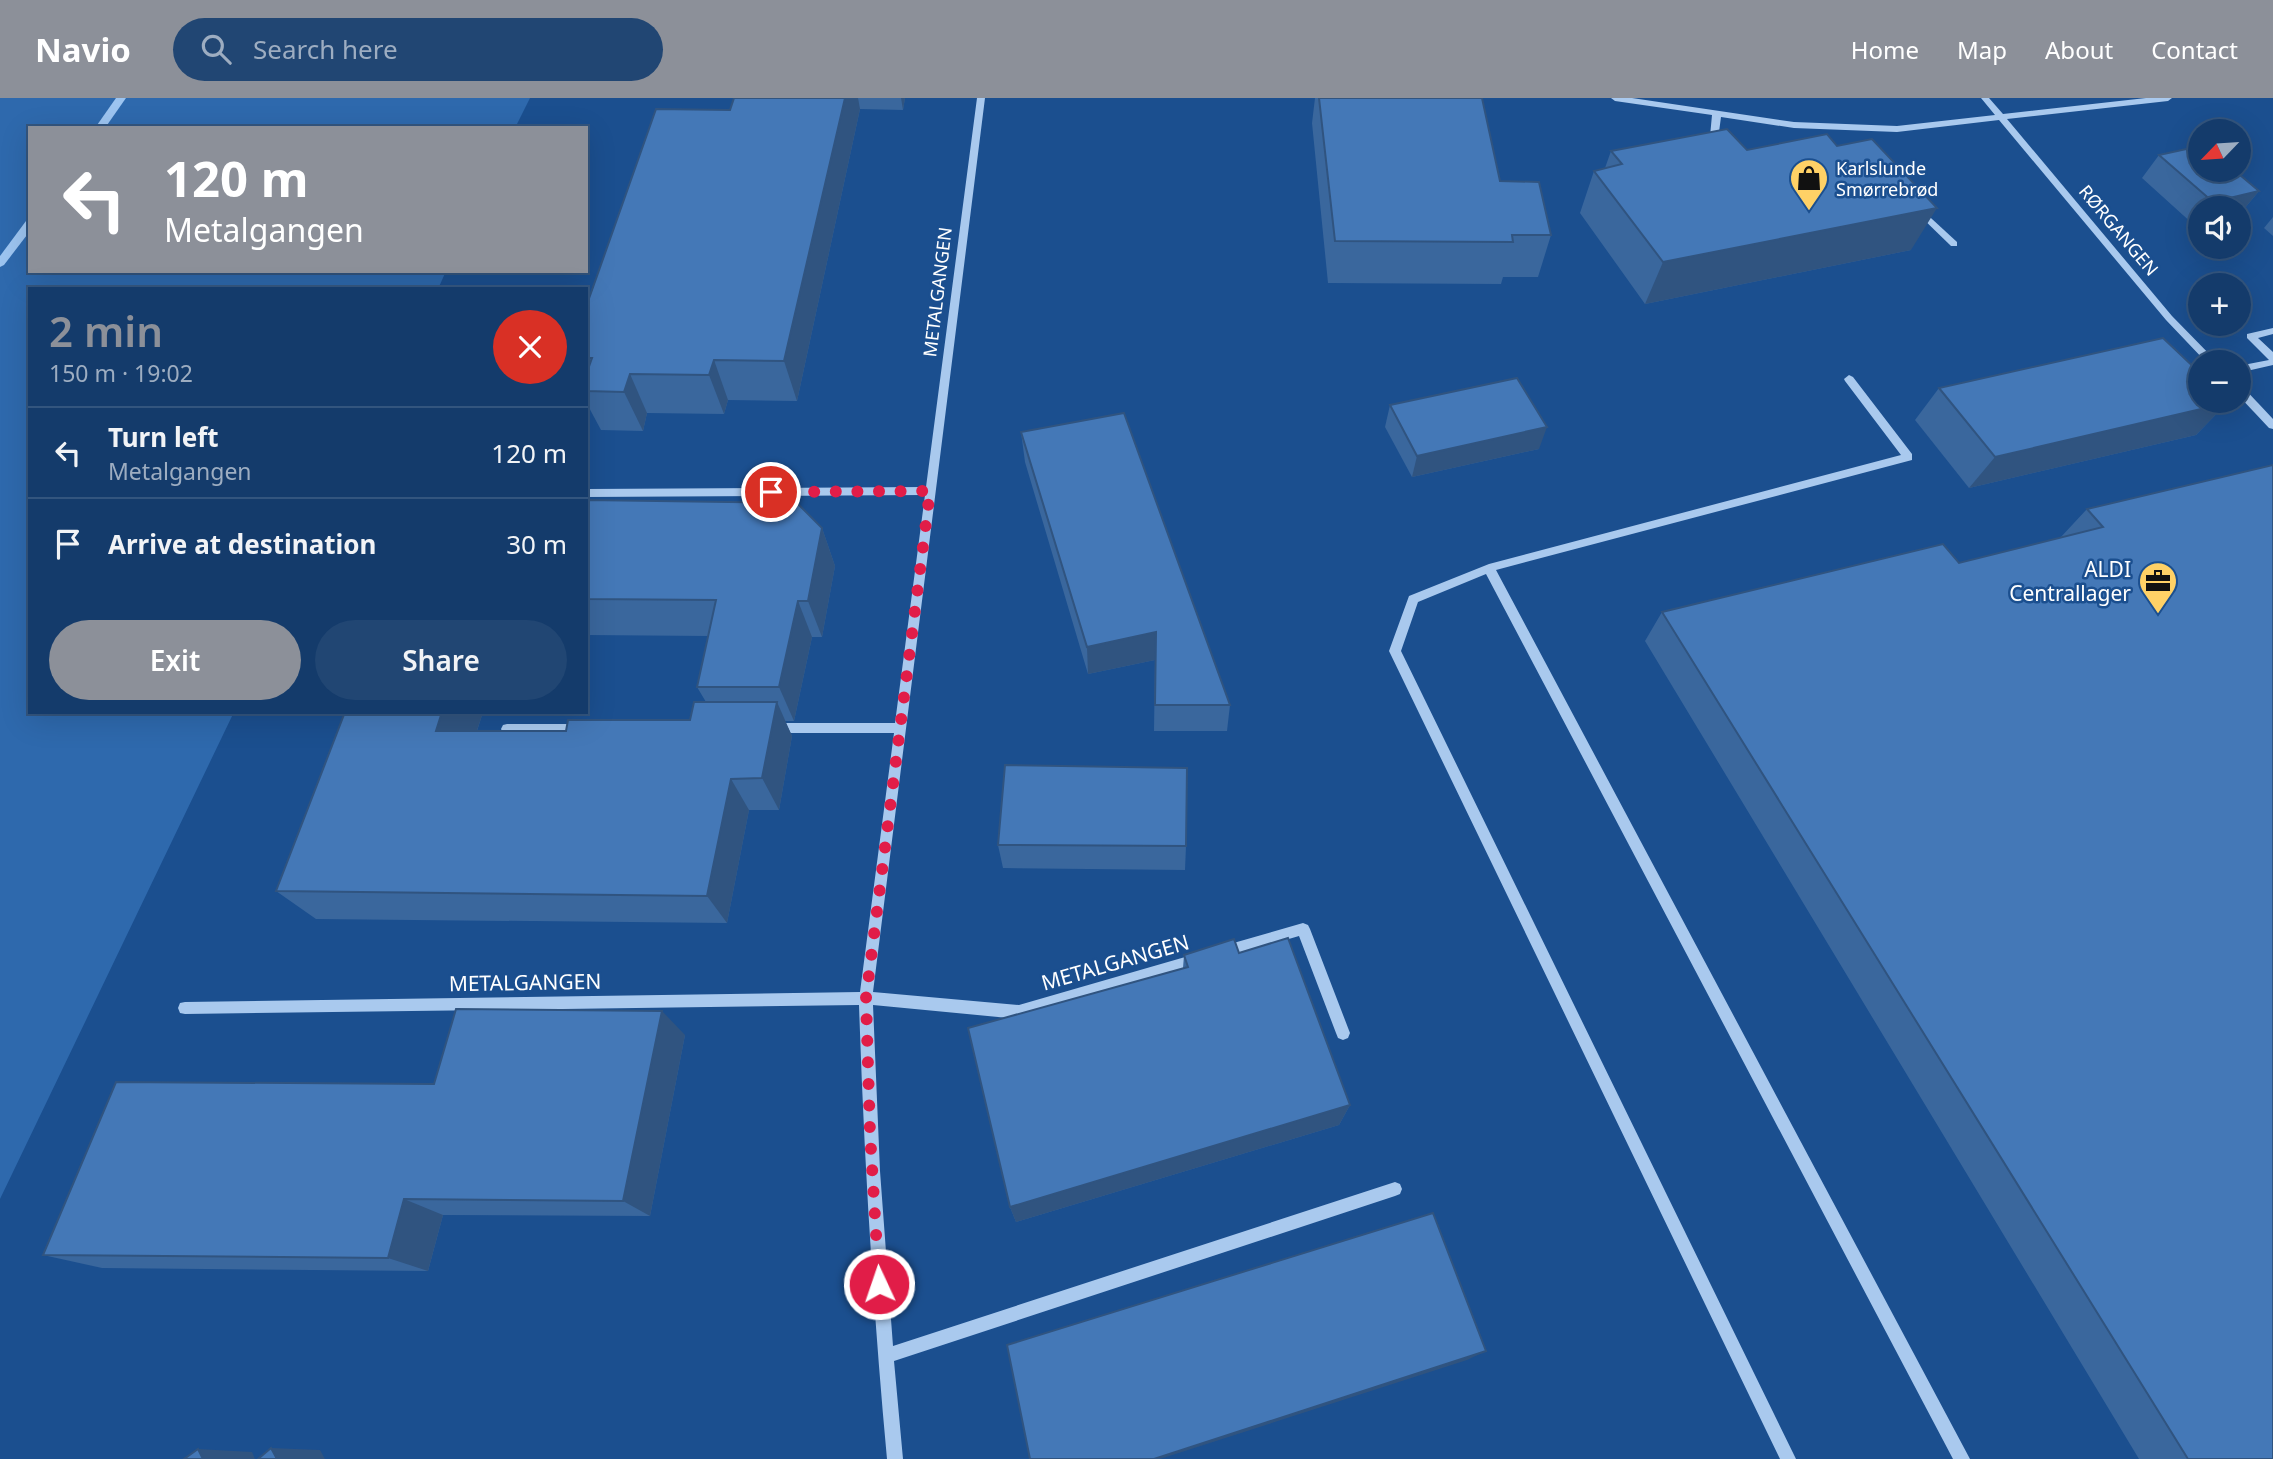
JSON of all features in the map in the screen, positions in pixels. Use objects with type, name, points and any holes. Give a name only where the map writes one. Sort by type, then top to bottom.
[{"type":"street","name":"METALGANGEN","points":[[895,1459],[870,1147],[866,998],[981,98]]},
{"type":"street","points":[[1615,98],[1794,125],[1896,129],[2168,98]]},
{"type":"street","name":"RØRGANGEN","points":[[1985,98],[2169,318],[2200,350]]},
{"type":"street","points":[[1699,156],[1712,154],[1717,113]]},
{"type":"street","points":[[1846,127],[1852,137]]},
{"type":"street","points":[[1914,205],[1954,244]]},
{"type":"street","points":[[2251,366],[2273,360],[2250,336],[2273,331]]},
{"type":"street","points":[[1788,1459],[1395,651],[1413,599],[1489,568],[1909,457],[1849,379]]},
{"type":"street","points":[[2251,402],[2273,425]]},
{"type":"street","points":[[588,493],[930,491]]},
{"type":"street","points":[[1489,568],[1962,1459]]},
{"type":"street","points":[[764,728],[900,728]]},
{"type":"street","points":[[507,729],[589,729]]},
{"type":"street","name":"METALGANGEN","points":[[185,1008],[866,998],[1018,1012],[1303,929],[1343,1033]]},
{"type":"street","points":[[885,1356],[1395,1189]]},
{"type":"shaded area","points":[[0,98],[530,98],[516,126],[28,126],[28,273],[445,273],[439,287],[28,287],[28,714],[233,714],[0,1199]]},
{"type":"building","points":[[734,98],[845,98],[784,361],[714,360],[709,375],[630,374],[624,392],[588,391],[588,369],[592,358],[588,358],[588,301],[656,109],[730,110]]},
{"type":"building","points":[[1319,98],[1482,98],[1500,181],[1539,182],[1551,235],[1512,235],[1513,242],[1335,241]]},
{"type":"building","points":[[1727,129],[1747,150],[1827,134],[1837,146],[1872,139],[1937,208],[1663,262],[1594,171],[1622,164],[1611,151]]},
{"type":"building","points":[[2188,149],[2188,180],[2159,155]]},
{"type":"building","points":[[2190,182],[2248,182],[2259,191],[2238,196],[2206,196]]},
{"type":"building","points":[[2163,338],[2188,362],[2188,412],[1995,457],[1939,388]]},
{"type":"building","points":[[1517,378],[1547,427],[1417,456],[1390,405]]},
{"type":"building","points":[[1124,413],[1230,705],[1155,705],[1156,632],[1087,647],[1021,432]]},
{"type":"building","points":[[2273,465],[2273,1459],[2188,1459],[1662,612],[1943,544],[1959,563],[2103,527],[2087,509]]},
{"type":"building","points":[[588,500],[797,503],[822,528],[808,601],[798,601],[779,687],[697,687],[716,600],[588,599]]},
{"type":"building","points":[[694,702],[777,702],[762,778],[731,779],[707,896],[276,891],[344,714],[441,714],[436,731],[566,731],[568,720],[690,720]]},
{"type":"building","points":[[1005,765],[1187,768],[1186,846],[998,845]]},
{"type":"building","points":[[1288,938],[1350,1105],[1010,1207],[968,1028],[1188,967],[1184,955],[1234,939],[1239,953]]},
{"type":"building","points":[[456,1009],[662,1011],[623,1201],[404,1199],[388,1258],[43,1255],[116,1082],[434,1084]]},
{"type":"building","points":[[1433,1213],[1486,1351],[1154,1459],[1030,1459],[1007,1345]]},
{"type":"building","points":[[271,1448],[277,1459],[258,1459]]},
{"type":"building","points":[[198,1449],[203,1459],[184,1459]]},
{"type":"waterway","points":[[101,126],[121,98]]},
{"type":"waterway","points":[[0,263],[28,226]]},
{"type":"place","name":"Karlslunde Smørrebrød","points":[[1809,212]]},
{"type":"place","name":"ALDI Centrallager","points":[[2158,615]]},
{"type":"route","points":[[771,492],[930,491],[866,998],[870,1133],[879,1284]]}]
